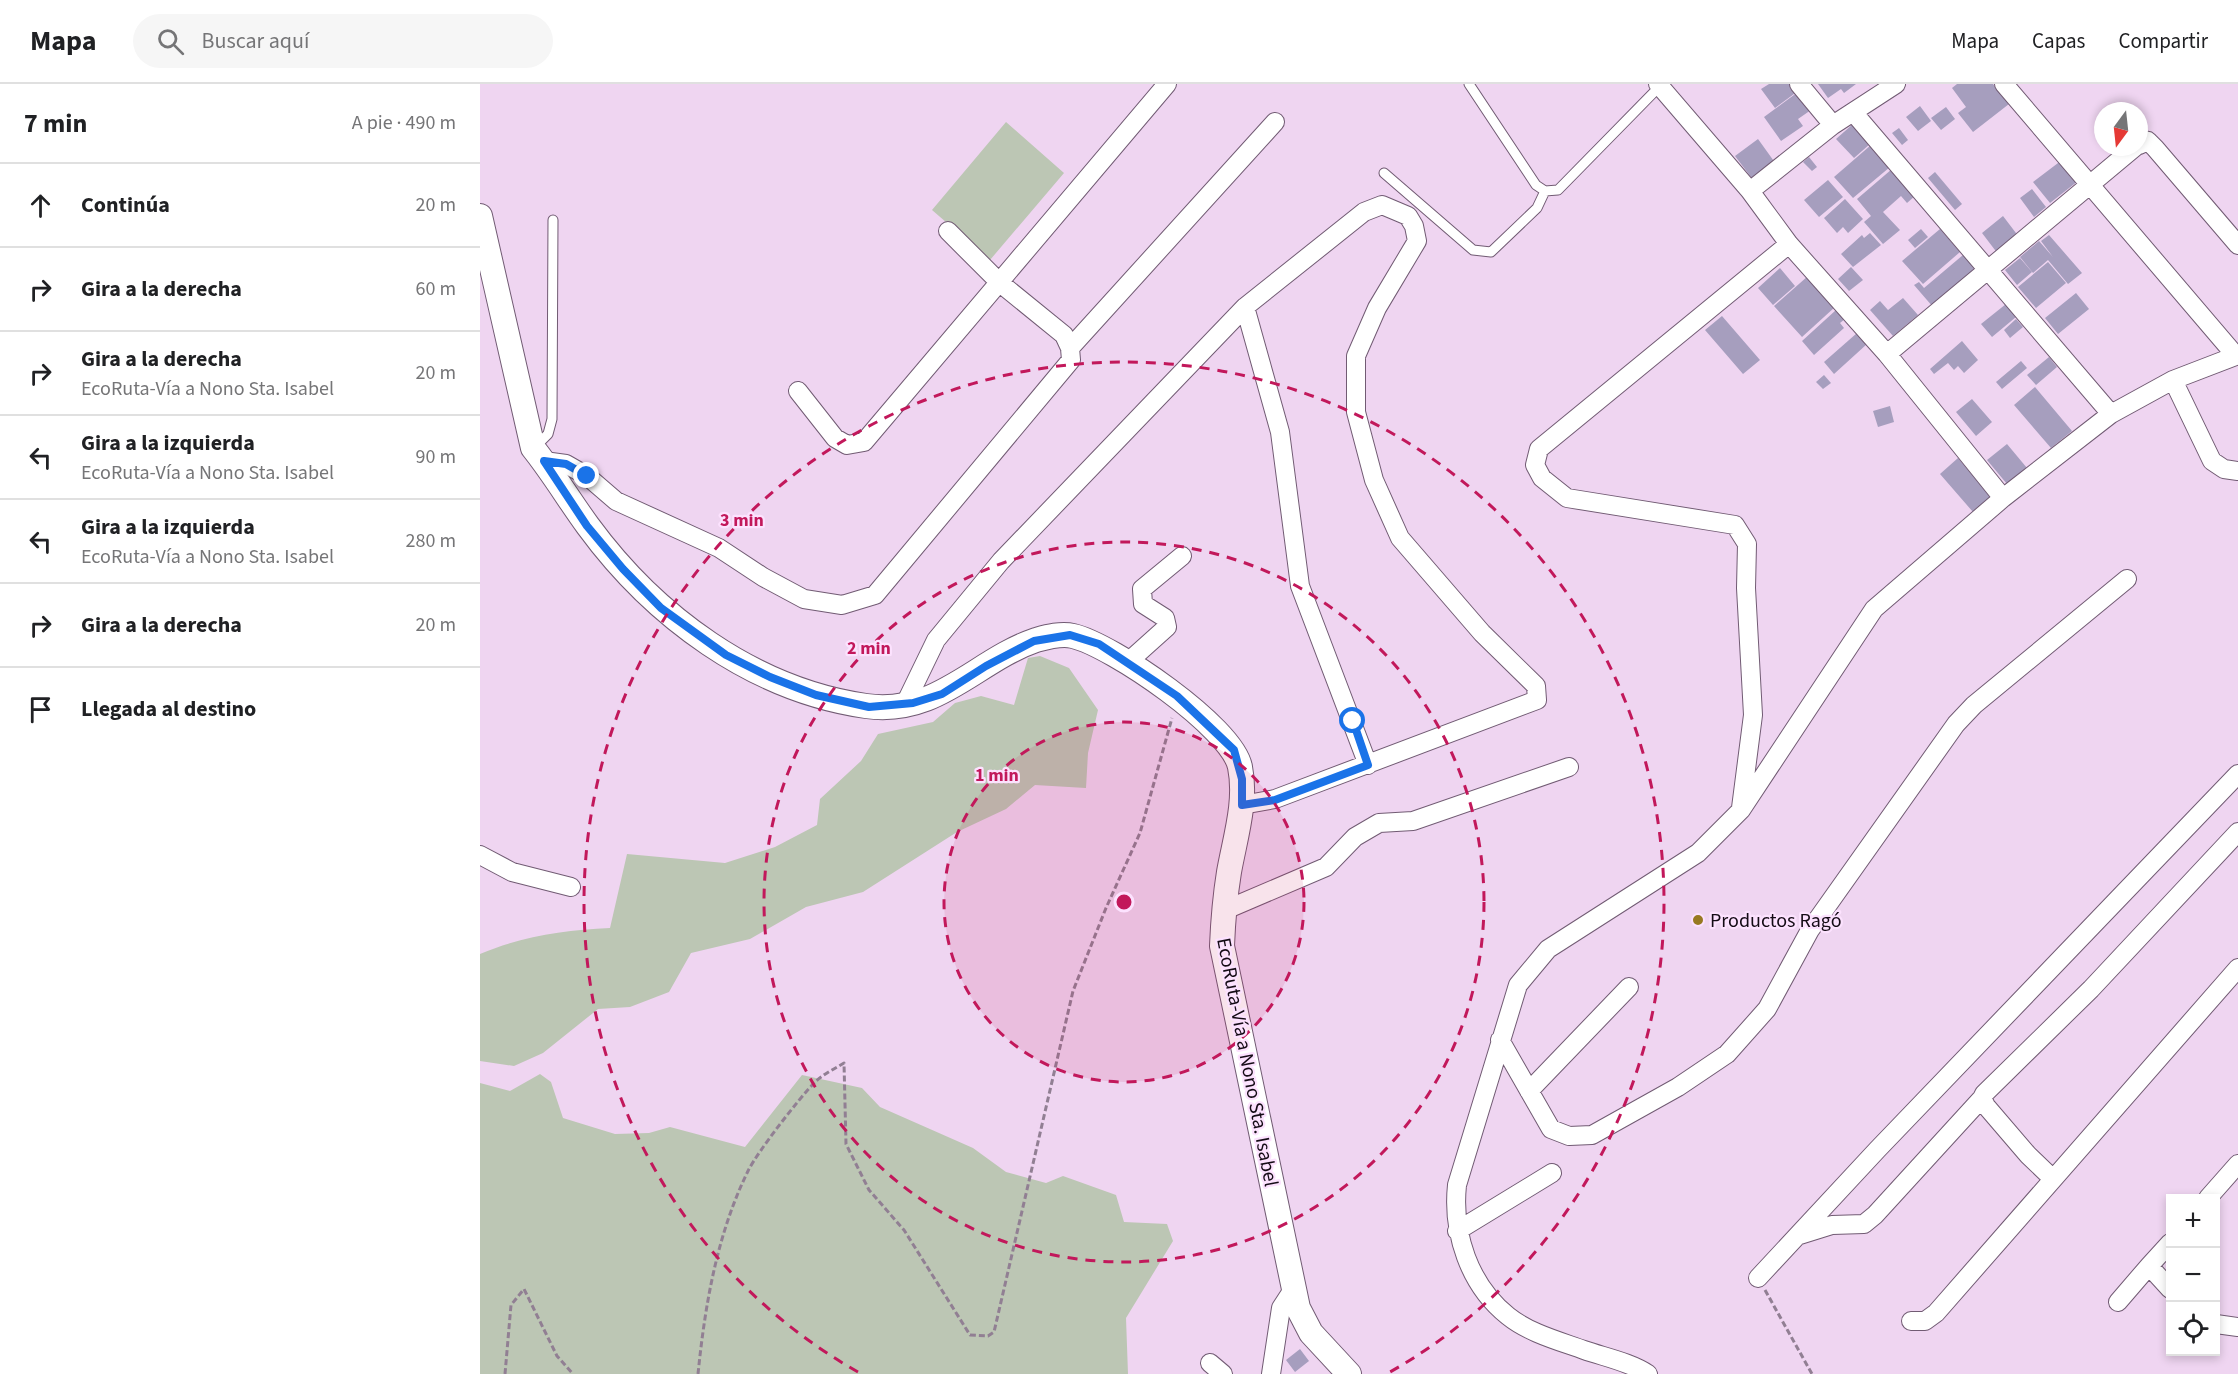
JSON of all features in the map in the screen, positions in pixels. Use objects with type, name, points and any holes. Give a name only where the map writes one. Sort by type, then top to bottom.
[{"type":"main road","name":"EcoRuta-Vía a Nono Sta. Isabel","points":[[480,216],[538,454],[587,526],[623,569],[661,608],[717,650],[770,677],[816,695],[869,707],[926,701],[1034,641],[1054,635],[1070,635],[1099,644],[1177,696],[1234,750],[1242,779],[1242,805],[1223,911],[1222,946],[1298,1308],[1311,1333],[1349,1374]]},
{"type":"street","points":[[798,392],[835,438],[847,445],[864,442],[1167,84]]},
{"type":"street","points":[[1799,84],[1833,125]]},
{"type":"street","points":[[1750,191],[1833,125],[1896,84]]},
{"type":"street","points":[[1648,1374],[1544,1335],[1508,1316],[1471,1269],[1457,1231],[1454,1210],[1457,1185],[1518,985],[1548,949],[1698,853],[1741,810],[1874,609],[2003,498],[2110,414],[2173,380],[2237,356],[2004,84]]},
{"type":"street","points":[[1659,85],[1750,191],[1789,244],[1887,354],[2003,498]]},
{"type":"street","points":[[1853,112],[2110,414]]},
{"type":"street","points":[[1070,348],[1275,122]]},
{"type":"street","points":[[2148,141],[2238,245]]},
{"type":"street","points":[[1887,354],[2124,156]]},
{"type":"street","points":[[905,704],[936,640],[1002,561],[1245,307],[1364,212],[1382,205],[1403,212],[1412,220],[1417,241],[1377,308],[1356,356],[1356,412],[1374,480],[1400,538],[1482,633],[1536,686],[1538,694],[1533,703],[1275,800],[1242,805]]},
{"type":"street","points":[[538,454],[566,464],[587,476],[616,501],[719,548],[763,578],[804,599],[842,605],[875,595],[1071,360],[1070,348],[1064,335],[1000,282],[948,231]]},
{"type":"street","points":[[1741,810],[1753,715],[1746,588],[1747,544],[1735,525],[1567,498],[1542,478],[1535,465],[1539,449],[1789,244]]},
{"type":"street","points":[[1245,307],[1280,432],[1300,586],[1368,765]]},
{"type":"street","points":[[2173,380],[2212,461],[2224,470],[2238,471]]},
{"type":"street","points":[[1128,663],[1167,627],[1165,618],[1143,604],[1142,589],[1182,556]]},
{"type":"street","points":[[1500,1040],[1551,1129],[1569,1136],[1592,1135],[1678,1087],[1727,1054],[1767,1009],[1810,930],[1956,724],[1974,705],[2127,579]]},
{"type":"street","points":[[1223,911],[1326,867],[1355,837],[1380,823],[1413,821],[1569,767]]},
{"type":"street","points":[[1758,1278],[2238,774]]},
{"type":"street","points":[[1797,1237],[1832,1225],[1864,1224],[1875,1215],[1982,1098],[1987,1089],[2091,989],[2238,832]]},
{"type":"street","points":[[480,855],[512,872],[572,887]]},
{"type":"street","points":[[1911,1321],[1925,1321],[1936,1313],[2238,968]]},
{"type":"street","points":[[1529,1091],[1629,987]]},
{"type":"street","points":[[1982,1098],[2028,1155],[2053,1179]]},
{"type":"street","points":[[2212,1194],[2238,1164]]},
{"type":"street","points":[[1457,1231],[1552,1173]]},
{"type":"street","points":[[2118,1302],[2166,1247]]},
{"type":"street","points":[[2149,1266],[2166,1285]]},
{"type":"street","points":[[1271,1374],[1281,1308],[1294,1288]]},
{"type":"street","points":[[2220,1325],[2238,1327]]},
{"type":"lane","points":[[1469,84],[1536,185],[1545,191],[1558,190],[1659,85]]},
{"type":"lane","points":[[1384,173],[1473,250],[1482,253],[1491,252],[1537,208],[1545,191]]},
{"type":"lane","points":[[538,454],[541,443],[548,434],[552,419],[554,220]]},
{"type":"path","points":[[699,1374],[704,1317],[712,1280],[724,1235],[748,1170],[815,1083],[844,1063],[846,1144],[869,1190],[904,1230],[970,1335],[988,1336],[994,1332],[1073,991],[1106,908],[1140,833],[1154,790],[1177,696]]},
{"type":"path","points":[[1758,1278],[1812,1374]]},
{"type":"path","points":[[505,1374],[511,1305],[524,1289],[557,1356],[573,1374]]},
{"type":"green space","points":[[1006,122],[1064,173],[990,260],[932,210]]},
{"type":"green space","points":[[1040,656],[1069,668],[1098,710],[1088,753],[1086,788],[1035,785],[1006,809],[957,832],[863,892],[806,907],[750,939],[691,953],[669,992],[630,1007],[598,1009],[543,1053],[514,1066],[480,1061],[480,954],[544,935],[610,928],[627,854],[725,863],[775,847],[817,825],[820,799],[861,761],[878,734],[933,722],[955,703],[981,696],[1014,705],[1028,658]]},
{"type":"green space","points":[[540,1074],[551,1082],[563,1118],[615,1134],[649,1133],[670,1127],[745,1147],[802,1075],[862,1088],[880,1107],[973,1148],[1006,1172],[1046,1183],[1063,1176],[1116,1195],[1124,1222],[1167,1224],[1173,1241],[1126,1318],[1128,1374],[480,1374],[480,1083],[510,1091]]},
{"type":"building","points":[[1769,84],[1793,84],[1798,91],[1775,108],[1761,89]]},
{"type":"building","points":[[1818,84],[1856,84],[1844,93],[1841,89],[1828,98]]},
{"type":"building","points":[[1957,84],[1993,84],[2009,104],[1973,132],[1958,113],[1966,107],[1952,88]]},
{"type":"building","points":[[1798,92],[1811,110],[1798,119],[1803,126],[1781,141],[1764,117]]},
{"type":"building","points":[[1920,106],[1931,121],[1918,131],[1906,117]]},
{"type":"building","points":[[1946,107],[1955,119],[1941,130],[1931,118]]},
{"type":"building","points":[[1853,124],[1870,144],[1854,158],[1836,139]]},
{"type":"building","points":[[1899,128],[1908,140],[1902,145],[1892,133]]},
{"type":"building","points":[[1758,139],[1776,164],[1754,181],[1735,156]]},
{"type":"building","points":[[1871,145],[1890,167],[1853,198],[1834,177]]},
{"type":"building","points":[[1809,157],[1817,167],[1812,171],[1803,162]]},
{"type":"building","points":[[2062,160],[2078,181],[2050,203],[2033,182]]},
{"type":"building","points":[[1892,169],[1916,195],[1907,203],[1901,196],[1883,212],[1900,230],[1883,244],[1864,222],[1871,216],[1857,199]]},
{"type":"building","points":[[1935,172],[1962,204],[1955,210],[1928,178]]},
{"type":"building","points":[[1828,180],[1843,197],[1819,217],[1804,200]]},
{"type":"building","points":[[2032,189],[2046,207],[2034,217],[2020,198]]},
{"type":"building","points":[[1845,199],[1863,219],[1848,233],[1843,227],[1837,233],[1824,218]]},
{"type":"building","points":[[2003,216],[2019,237],[1998,254],[1982,233]]},
{"type":"building","points":[[1921,229],[1928,237],[1915,248],[1908,240]]},
{"type":"building","points":[[1940,229],[1960,252],[1923,284],[1902,261]]},
{"type":"building","points":[[1870,233],[1881,245],[1853,267],[1841,254],[1862,235],[1864,238]]},
{"type":"building","points":[[2049,235],[2082,273],[2068,284],[2048,260],[2033,273],[2020,257],[2039,241],[2053,257],[2041,241]]},
{"type":"building","points":[[1963,255],[1976,269],[1933,307],[1914,285],[1919,282],[1924,288]]},
{"type":"building","points":[[2020,258],[2032,272],[2017,285],[2005,270]]},
{"type":"building","points":[[2048,262],[2066,283],[2036,308],[2018,287]]},
{"type":"building","points":[[1851,267],[1863,280],[1849,291],[1838,279]]},
{"type":"building","points":[[1780,268],[1795,286],[1773,305],[1758,288]]},
{"type":"building","points":[[1808,276],[1835,307],[1802,337],[1774,306]]},
{"type":"building","points":[[2076,293],[2089,309],[2058,334],[2045,318]]},
{"type":"building","points":[[1903,298],[1918,315],[1893,336],[1870,310],[1880,301],[1888,310]]},
{"type":"building","points":[[2006,304],[2016,317],[1992,337],[1981,324]]},
{"type":"building","points":[[1836,310],[1845,319],[1840,323],[1844,328],[1814,355],[1802,341]]},
{"type":"building","points":[[1722,316],[1760,360],[1743,374],[1705,330]]},
{"type":"building","points":[[2016,319],[2023,327],[2010,338],[2004,330]]},
{"type":"building","points":[[1857,333],[1867,344],[1834,374],[1824,362]]},
{"type":"building","points":[[1962,341],[1978,360],[1964,373],[1958,366],[1954,370],[1948,363],[1934,374],[1930,369]]},
{"type":"building","points":[[2049,357],[2057,367],[2036,385],[2027,375]]},
{"type":"building","points":[[2021,361],[2027,368],[2002,389],[1996,382]]},
{"type":"building","points":[[1824,375],[1831,383],[1823,389],[1816,382]]},
{"type":"building","points":[[2035,387],[2072,431],[2051,448],[2014,405]]},
{"type":"building","points":[[1972,399],[1992,422],[1976,436],[1956,412]]},
{"type":"building","points":[[1890,406],[1894,422],[1878,427],[1873,411]]},
{"type":"building","points":[[2007,444],[2027,468],[2007,484],[1987,460]]},
{"type":"building","points":[[1958,458],[1991,497],[1973,512],[1940,474]]},
{"type":"building","points":[[1300,1349],[1309,1361],[1295,1372],[1286,1360]]},
{"type":"place","name":"Productos Ragó","points":[[1698,920]]},
{"type":"route","points":[[587,476],[566,464],[544,461],[587,526],[623,569],[661,608],[726,655],[770,677],[816,695],[869,707],[926,701],[1034,641],[1054,635],[1070,635],[1099,644],[1177,696],[1234,750],[1240,764],[1242,805],[1275,800],[1368,765],[1353,721]]}]
